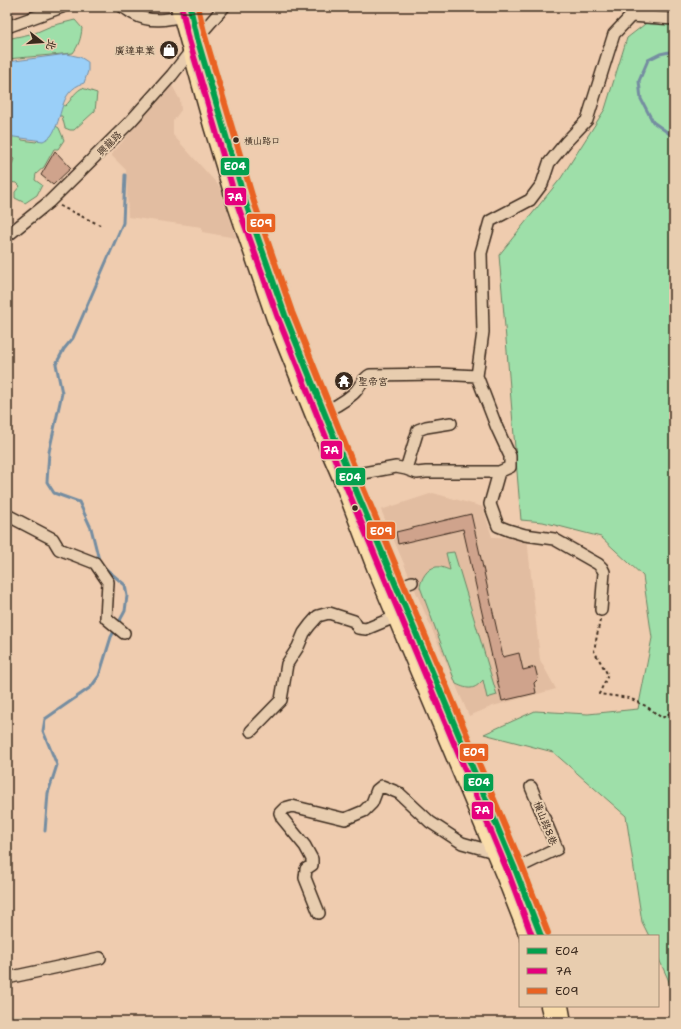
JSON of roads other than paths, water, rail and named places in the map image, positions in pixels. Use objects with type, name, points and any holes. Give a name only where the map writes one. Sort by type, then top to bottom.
[{"type":"main road","points":[[185,11],[197,38],[249,212],[319,414]]},
{"type":"main road","points":[[185,11],[190,52],[210,126],[274,319],[319,414],[345,477],[398,587],[509,872],[540,935]]},
{"type":"main road","points":[[345,477],[384,592],[494,852],[509,872],[527,935]]},
{"type":"main road","points":[[548,1007],[552,1022]]},
{"type":"main road","points":[[561,1007],[564,1022]]},
{"type":"street","points":[[7,27],[62,7]]},
{"type":"street","points":[[123,7],[135,15],[154,21],[185,11]]},
{"type":"street","name":"興龍路","points":[[7,236],[49,202],[130,122],[172,75],[190,52],[197,38],[224,7]]},
{"type":"street","points":[[345,477],[396,467],[417,473],[498,472],[510,467],[510,456],[496,428],[476,376],[483,332],[481,253],[490,221],[530,200],[542,184],[549,163],[566,141],[587,120],[614,34],[631,16],[673,17]]},
{"type":"street","points":[[319,414],[346,400],[354,394],[366,377],[370,375],[439,374],[476,376]]},
{"type":"street","points":[[406,469],[418,430],[426,427],[451,423]]},
{"type":"street","points":[[498,472],[490,504],[498,526],[525,535],[554,539],[598,564],[604,572],[601,610]]},
{"type":"street","points":[[7,515],[53,539],[59,549],[94,563],[108,582],[106,618],[124,633]]},
{"type":"street","points":[[384,592],[412,582]]},
{"type":"street","points":[[251,731],[281,700],[287,664],[298,647],[304,633],[318,616],[329,613],[341,616],[354,621],[358,628],[366,629],[395,617]]},
{"type":"street","points":[[319,913],[305,878],[306,869],[312,865],[312,859],[305,846],[282,818],[280,813],[285,808],[292,806],[345,819],[364,811],[372,802],[377,790],[382,786],[399,793],[430,822],[462,843],[494,852]]},
{"type":"street","name":"橫山路8巷","points":[[509,872],[557,849],[531,787]]},
{"type":"street","points":[[7,978],[100,958]]},
{"type":"water","points":[[67,54],[80,57],[88,62],[88,71],[84,83],[70,92],[66,99],[51,136],[43,141],[7,136],[7,62]]},
{"type":"waterway","points":[[674,51],[660,54],[648,60],[639,81],[641,99],[653,122],[674,137]]},
{"type":"waterway","points":[[45,831],[48,793],[57,765],[43,731],[45,719],[91,687],[99,676],[111,637],[125,611],[127,596],[125,585],[100,564],[91,528],[79,502],[54,493],[47,482],[49,452],[62,393],[56,364],[64,349],[73,338],[123,223],[125,175]]},
{"type":"place","name":"廣達車業","points":[[169,50]]},
{"type":"place","name":"橫山路口","points":[[236,140]]},
{"type":"place","name":"聖帝宮","points":[[344,381]]}]
